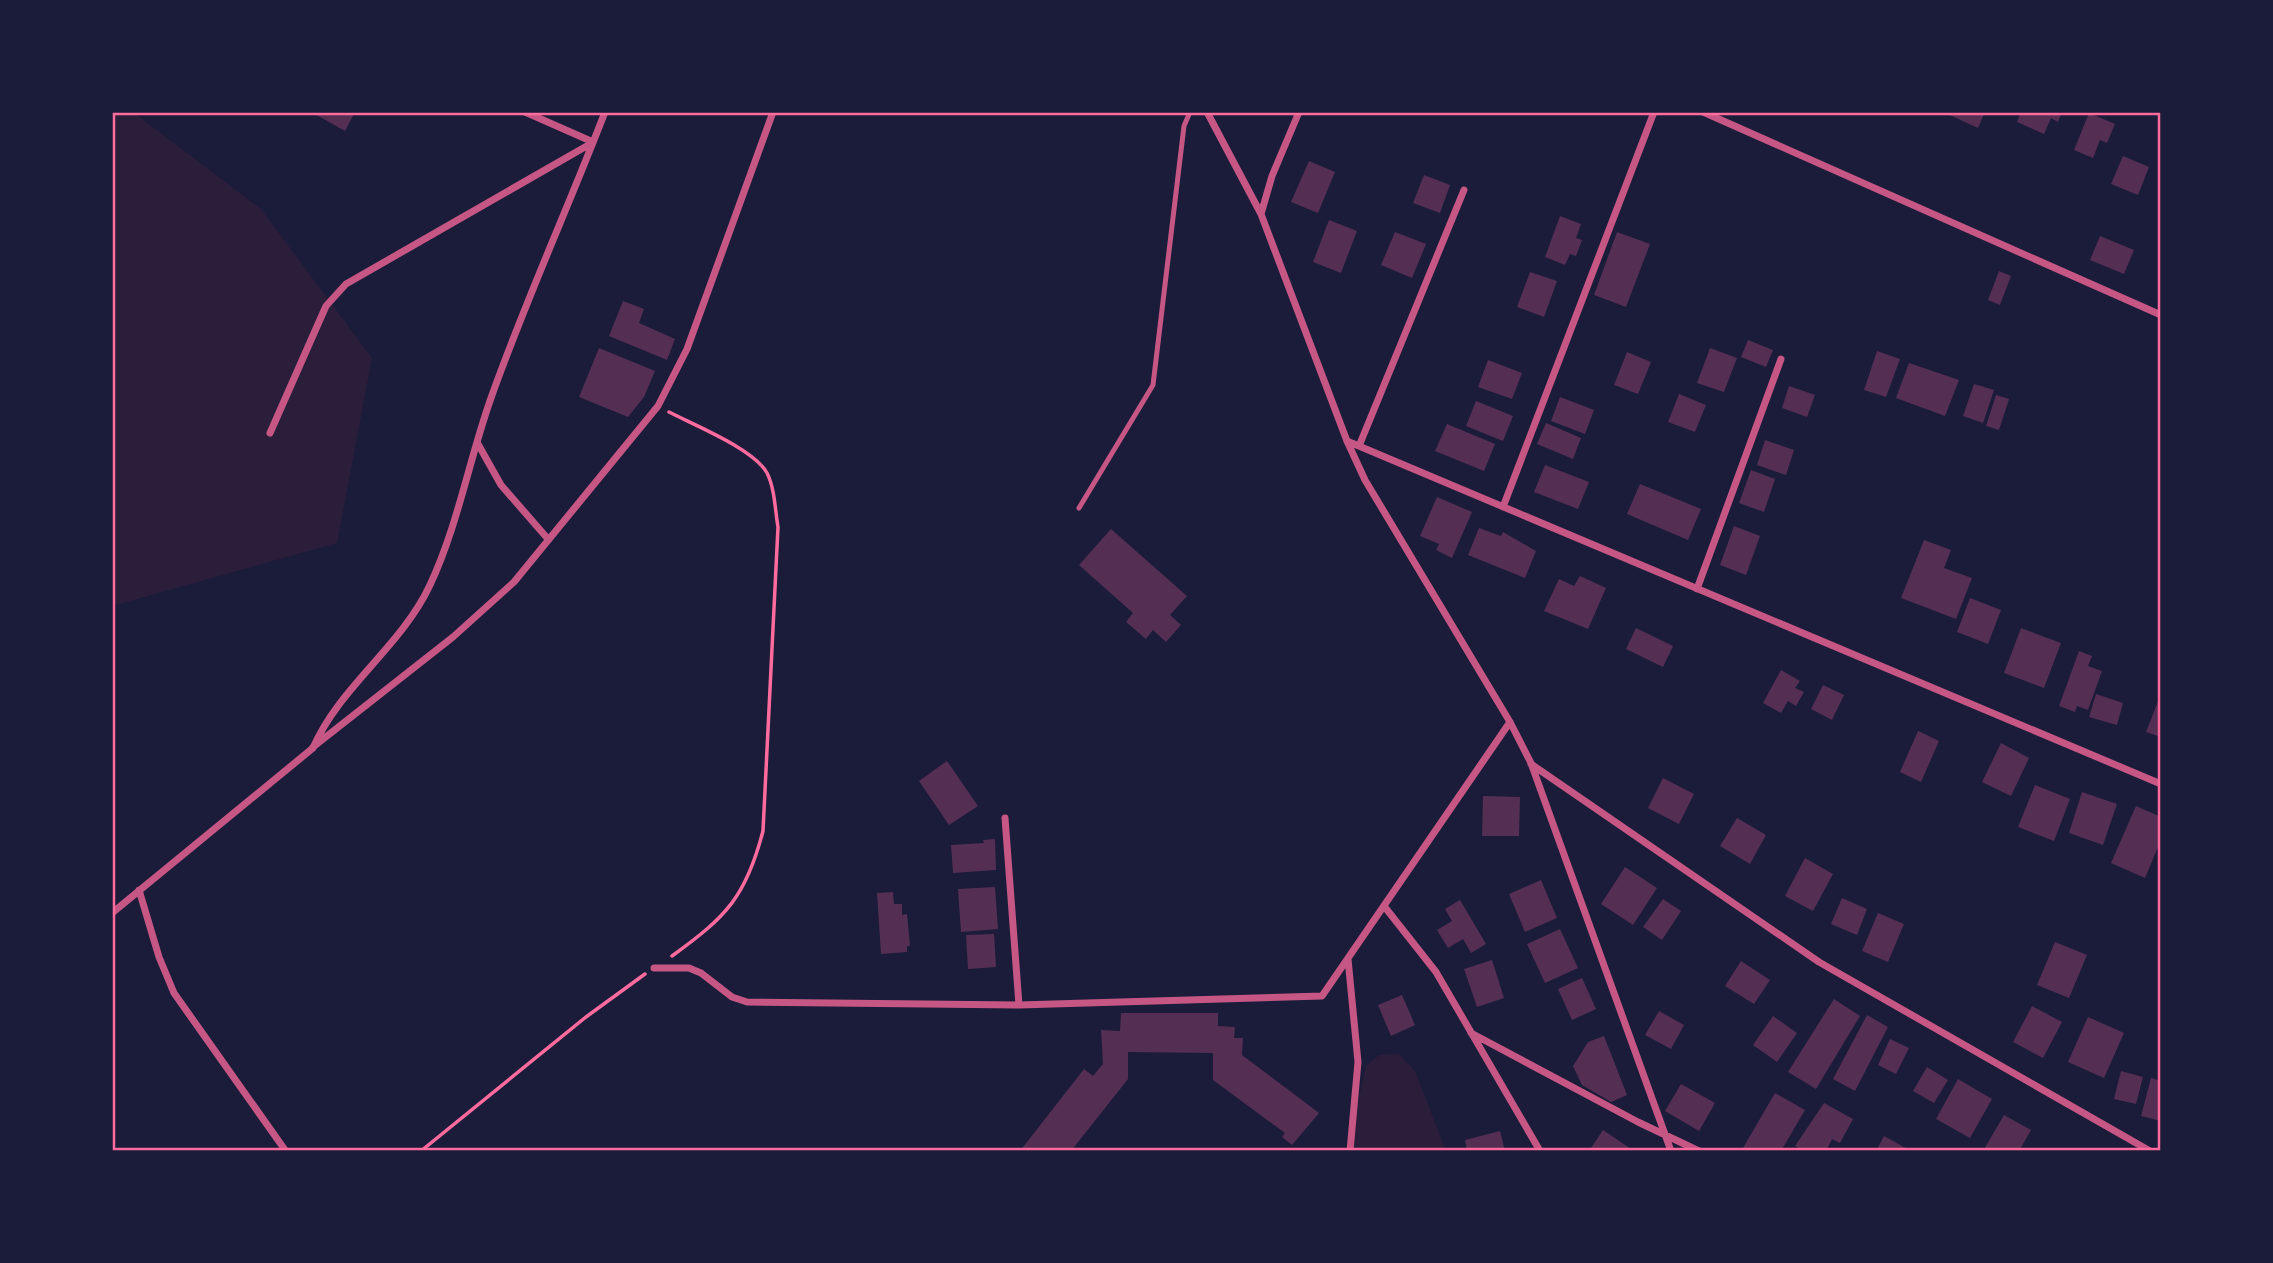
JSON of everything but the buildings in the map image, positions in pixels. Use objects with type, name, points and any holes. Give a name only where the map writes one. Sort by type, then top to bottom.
[{"type":"street","points":[[525,112],[593,142]]},
{"type":"street","points":[[313,748],[328,717],[408,625],[430,584],[463,496],[491,398],[605,112]]},
{"type":"street","points":[[112,913],[484,611],[514,582],[657,406],[687,349],[773,112]]},
{"type":"street","points":[[1207,112],[1261,214],[1347,441],[1382,513],[1510,722],[1531,763],[1671,1151]]},
{"type":"street","points":[[1261,214],[1272,176],[1299,112]]},
{"type":"street","points":[[1503,507],[1654,112]]},
{"type":"street","points":[[1703,112],[2161,315]]},
{"type":"street","points":[[270,433],[326,306],[346,284],[593,142]]},
{"type":"street","points":[[1359,446],[1464,190]]},
{"type":"street","points":[[1697,589],[1781,359]]},
{"type":"street","points":[[1347,441],[2161,784]]},
{"type":"street","points":[[478,444],[501,485],[548,539]]},
{"type":"street","points":[[654,968],[689,968],[702,973],[716,988],[732,998],[747,1002],[1019,1005],[1322,996],[1510,722]]},
{"type":"street","points":[[1531,763],[1819,962],[2150,1151]]},
{"type":"street","points":[[1005,818],[1019,1005]]},
{"type":"street","points":[[139,890],[159,957],[174,993],[285,1150]]},
{"type":"street","points":[[1384,906],[1436,972],[1540,1151]]},
{"type":"street","points":[[1348,958],[1358,1062],[1350,1151]]},
{"type":"street","points":[[1471,1033],[1699,1151]]},
{"type":"lane","points":[[1079,508],[1153,385],[1184,126],[1190,112]]},
{"type":"path","points":[[421,1151],[586,1017],[722,918],[752,870],[763,831],[778,527],[772,489],[766,471],[745,453],[657,406]]},
{"type":"shaded area","points":[[112,112],[133,112],[261,209],[372,358],[337,543],[112,606]]},
{"type":"shaded area","points":[[1399,1054],[1415,1071],[1446,1151],[1347,1151],[1366,1066],[1379,1055]]}]
